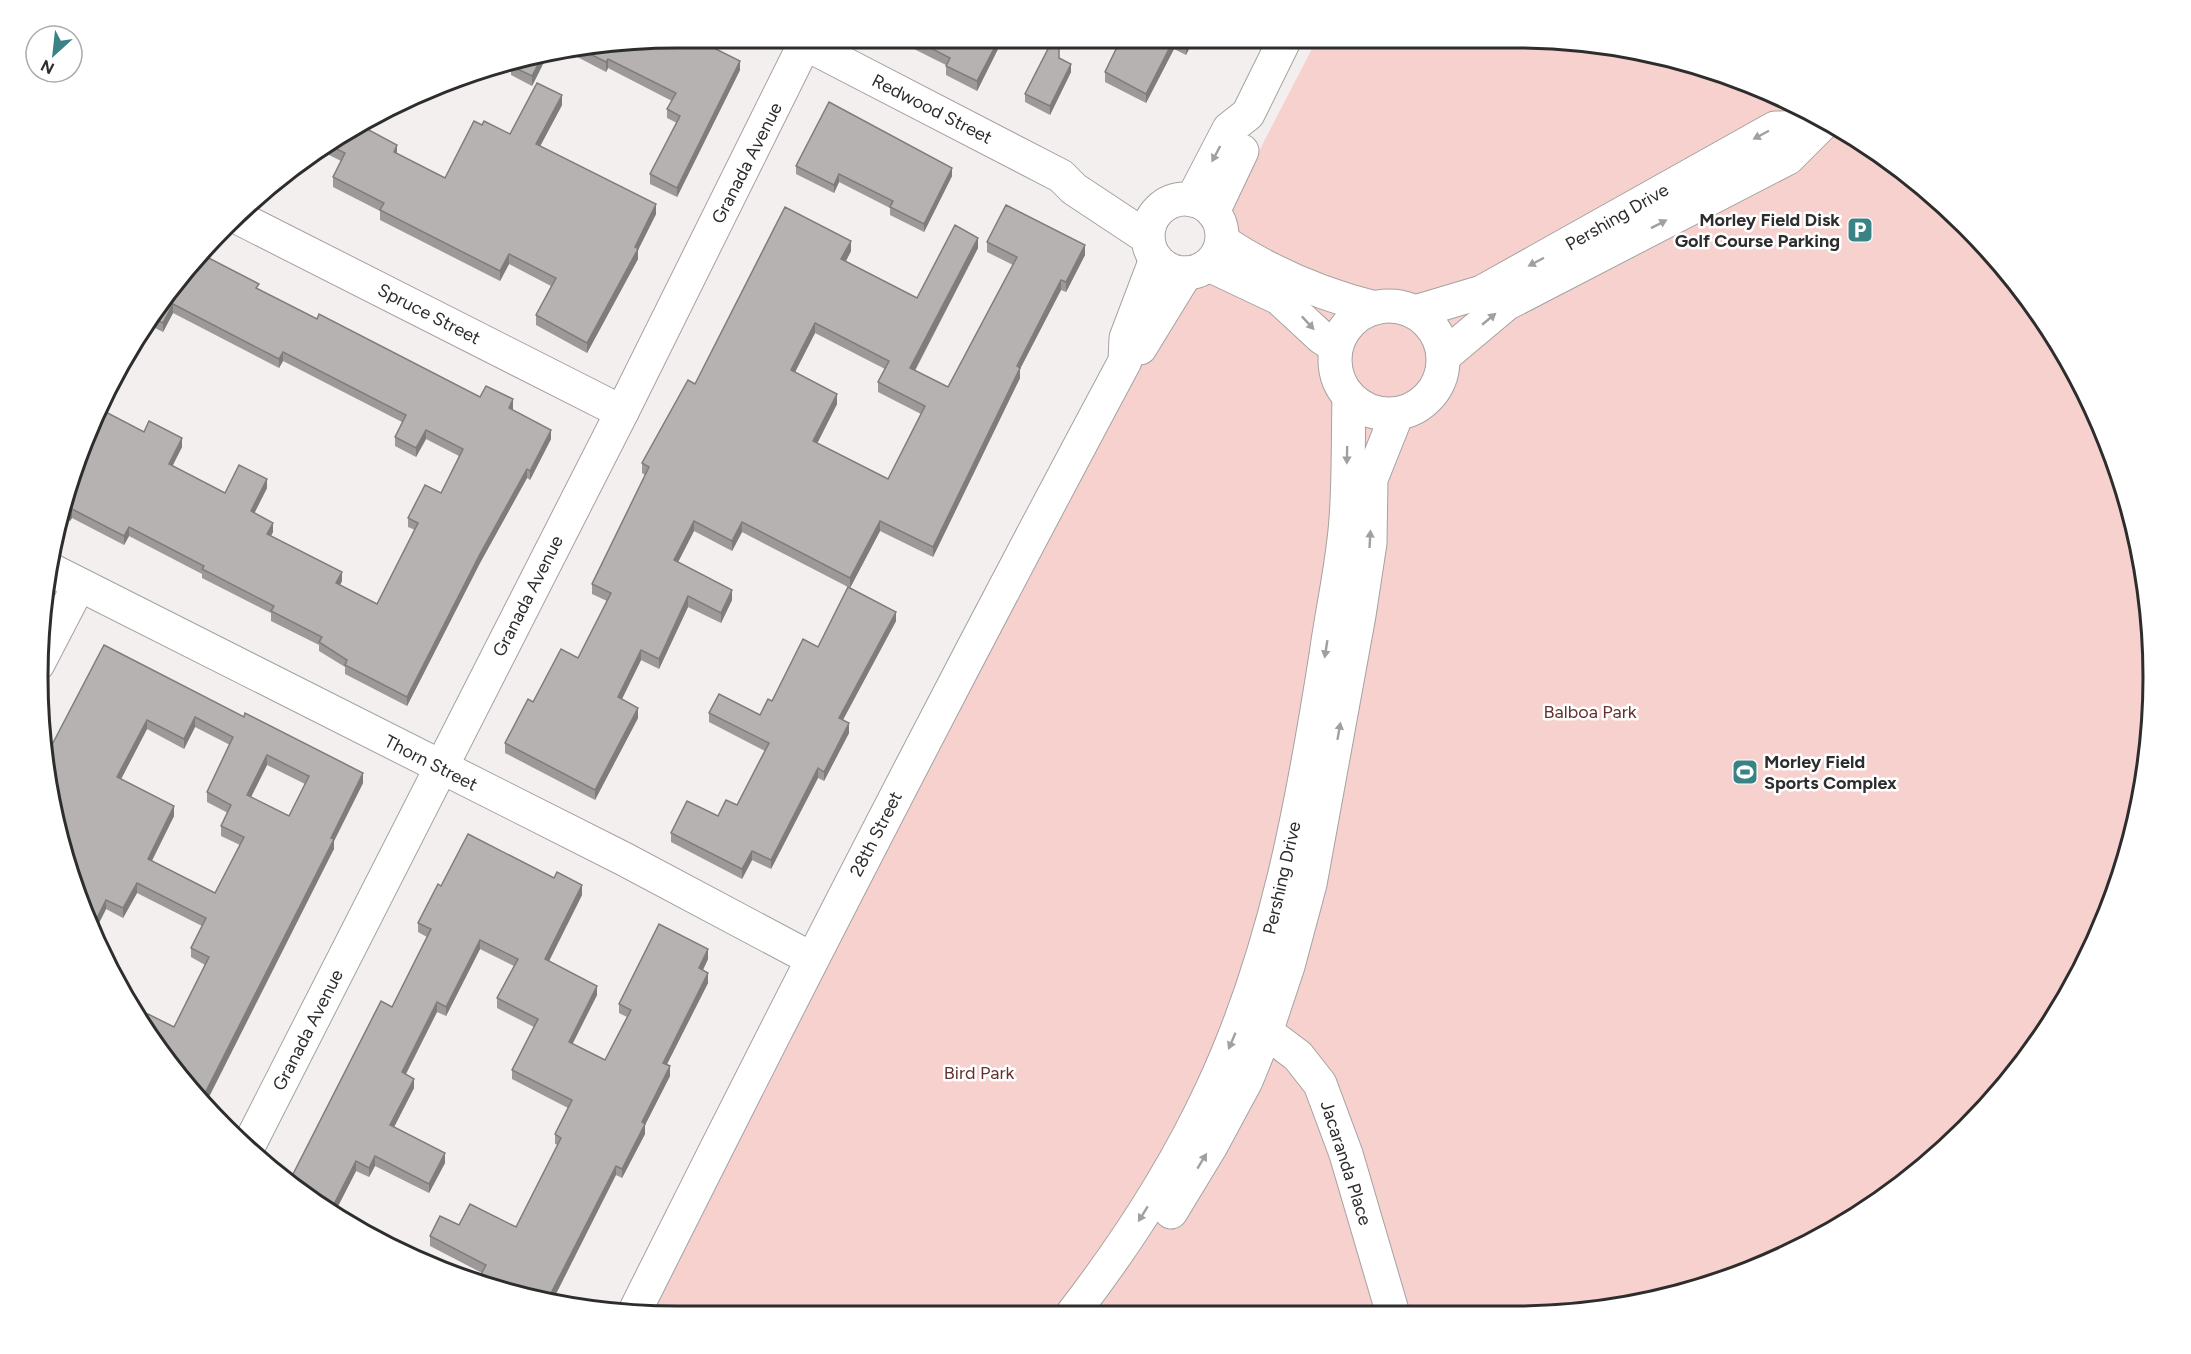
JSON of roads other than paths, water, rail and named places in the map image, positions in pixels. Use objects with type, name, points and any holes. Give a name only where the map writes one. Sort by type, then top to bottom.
[{"type":"street","name":"Granada Avenue","points":[[251,1140],[622,412],[803,48]]},
{"type":"street","name":"Redwood Street","points":[[815,48],[1061,176],[1084,178],[1125,197],[1155,235],[1175,272],[1204,238]]},
{"type":"street","name":"28th Street","points":[[638,1305],[812,959],[979,635],[1125,361],[1137,352],[1204,238],[1247,139],[1248,114],[1281,48]]},
{"type":"street","name":"Pershing Drive","points":[[1415,312],[1482,292],[1775,128],[1816,125]]},
{"type":"street","name":"Pershing Drive","points":[[1444,356],[1506,304],[1788,158],[1818,127]]},
{"type":"street","points":[[1155,235],[1180,200],[1204,238],[1279,298],[1321,337],[1336,347]]},
{"type":"street","name":"Spruce Street","points":[[244,221],[622,412]]},
{"type":"street","name":"28th Street","points":[[1125,361],[1126,338],[1155,235]]},
{"type":"street","points":[[1204,238],[1315,291],[1375,308]]},
{"type":"street","points":[[1388,306],[1415,312],[1434,331],[1444,356],[1443,372],[1437,388],[1427,401],[1413,410],[1397,414],[1371,411],[1348,397],[1336,373],[1336,347],[1341,334],[1350,322],[1375,308],[1388,306]]},
{"type":"street","name":"Pershing Drive","points":[[1078,1306],[1115,1258],[1167,1178],[1212,1089],[1238,1029],[1263,958],[1285,875],[1315,726],[1346,521],[1348,397]]},
{"type":"street","name":"Pershing Drive","points":[[1103,1306],[1154,1238],[1200,1165],[1245,1081],[1266,1032],[1310,884],[1370,543],[1371,479],[1397,414]]},
{"type":"street","name":"Thorn Street","points":[[57,573],[441,769],[624,859],[812,959]]},
{"type":"street","points":[[49,643],[79,585]]},
{"type":"street","points":[[1266,1032],[1261,1010],[1297,881],[1314,782],[1315,726]]},
{"type":"street","name":"Jacaranda Place","points":[[1266,1032],[1298,1056],[1320,1084],[1346,1154],[1391,1306]]},
{"type":"place","name":"Morley Field Disk Golf Course Parking","points":[[1860,230]]},
{"type":"place","name":"Morley Field Sports Complex","points":[[1745,772]]},
{"type":"park label","name":"Balboa Park","points":[[1590,712]]},
{"type":"park label","name":"Bird Park","points":[[979,1073]]}]
